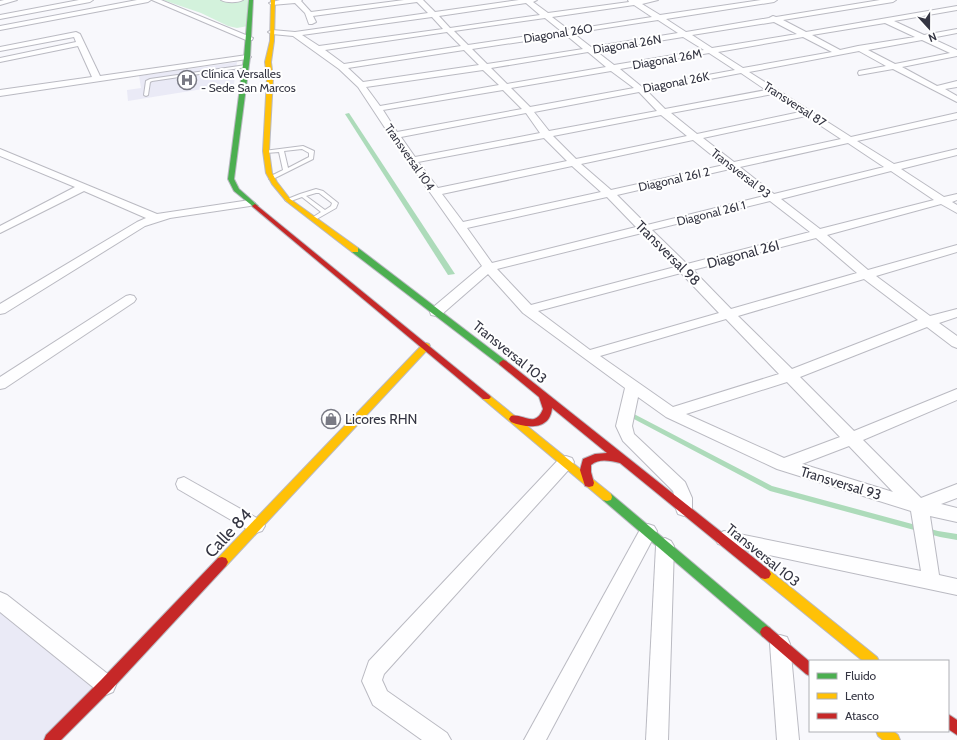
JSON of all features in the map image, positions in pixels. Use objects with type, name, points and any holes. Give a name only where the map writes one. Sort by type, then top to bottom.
[{"type":"street","points":[[0,2],[14,0]]},
{"type":"street","points":[[0,17],[90,0]]},
{"type":"street","points":[[0,28],[148,0]]},
{"type":"street","points":[[155,0],[249,38]]},
{"type":"street","points":[[224,0],[240,0]]},
{"type":"street","points":[[251,0],[249,38],[231,179],[236,190],[566,462],[809,669]]},
{"type":"street","points":[[296,0],[309,14],[312,22],[310,31]]},
{"type":"street","points":[[272,2],[299,0]]},
{"type":"street","points":[[309,14],[419,0]]},
{"type":"street","name":"Transversal 98","points":[[419,0],[528,110],[547,135],[574,163],[609,193],[645,229],[852,439],[920,512]]},
{"type":"street","points":[[295,34],[529,0]]},
{"type":"street","name":"Transversal 93","points":[[529,0],[547,16],[640,89],[663,112],[818,233],[867,275],[957,343]]},
{"type":"street","points":[[318,49],[449,31],[634,1],[655,0]]},
{"type":"street","points":[[739,0],[838,52]]},
{"type":"street","name":"Diagonal 26O","points":[[342,67],[774,0]]},
{"type":"street","points":[[841,0],[957,54]]},
{"type":"street","name":"Diagonal 26N","points":[[361,85],[485,67],[893,0]]},
{"type":"street","name":"Transversal 87","points":[[634,1],[957,210]]},
{"type":"street","name":"Transversal 103","points":[[272,2],[272,32],[260,69],[270,78],[266,152],[271,178],[288,200],[436,312],[543,396],[872,660]]},
{"type":"street","name":"Diagonal 26M","points":[[376,109],[886,21],[955,5]]},
{"type":"street","points":[[34,11],[40,21]]},
{"type":"street","points":[[228,30],[243,29],[250,26]]},
{"type":"street","name":"Diagonal 26K","points":[[394,135],[957,30]]},
{"type":"street","name":"Transversal 104","points":[[272,32],[295,34],[342,67],[361,85],[394,135],[489,267],[528,310]]},
{"type":"street","points":[[0,49],[76,34],[97,79]]},
{"type":"street","points":[[0,60],[80,43]]},
{"type":"street","points":[[858,48],[957,99]]},
{"type":"street","points":[[862,73],[957,54]]},
{"type":"street","points":[[0,93],[97,79],[196,69],[246,62],[260,69],[270,78]]},
{"type":"street","points":[[243,80],[260,69]]},
{"type":"street","points":[[938,88],[957,84]]},
{"type":"street","points":[[412,160],[774,91]]},
{"type":"street","points":[[435,192],[808,113]]},
{"type":"street","name":"Diagonal 26I 2","points":[[460,226],[848,140],[955,118]]},
{"type":"street","name":"Diagonal 26I 1","points":[[489,267],[957,152]]},
{"type":"street","points":[[1,153],[156,218]]},
{"type":"street","points":[[0,230],[84,187]]},
{"type":"street","name":"Diagonal 26I","points":[[528,310],[957,197]]},
{"type":"street","points":[[0,310],[141,224],[156,218],[250,203]]},
{"type":"street","points":[[0,218],[12,224]]},
{"type":"street","points":[[588,355],[957,248]]},
{"type":"street","points":[[436,312],[489,267]]},
{"type":"street","points":[[0,384],[130,299]]},
{"type":"street","name":"Transversal 93","points":[[528,310],[588,355],[671,413],[783,465],[920,512],[957,515]]},
{"type":"street","points":[[671,413],[789,376],[929,321],[957,313]]},
{"type":"street","name":"Calle 84","points":[[51,740],[106,685],[426,346]]},
{"type":"street","points":[[633,386],[624,426],[628,437],[679,487],[684,498],[684,510]]},
{"type":"street","points":[[783,465],[852,439],[957,394]]},
{"type":"street","points":[[511,417],[518,421],[529,423],[535,423],[542,420],[548,413],[543,396]]},
{"type":"street","points":[[590,483],[584,469],[584,465],[590,459],[604,455],[620,459]]},
{"type":"street","points":[[440,740],[380,698],[372,682],[376,668],[566,462]]},
{"type":"street","points":[[184,484],[256,526]]},
{"type":"street","points":[[931,581],[920,512],[957,491]]},
{"type":"street","points":[[537,738],[648,531]]},
{"type":"street","points":[[720,538],[957,587]]},
{"type":"street","points":[[657,740],[665,546]]},
{"type":"street","points":[[0,602],[106,685]]},
{"type":"street","points":[[780,644],[788,740]]},
{"type":"street","points":[[949,722],[957,728]]},
{"type":"street","points":[[884,732],[893,740]]},
{"type":"lane","points":[[146,95],[148,81],[196,69]]},
{"type":"lane","points":[[266,152],[303,147],[312,152],[310,158],[271,178]]},
{"type":"lane","points":[[281,150],[286,170]]},
{"type":"lane","points":[[288,200],[316,191],[326,195],[335,203],[334,207],[313,219]]},
{"type":"lane","points":[[302,195],[325,212]]},
{"type":"shaded area","points":[[163,0],[249,0],[248,26],[237,28],[228,26],[201,13]]},
{"type":"shaded area","name":"Clínica Versalles - Sede San Marcos","points":[[237,62],[234,84],[128,101],[127,90],[141,88],[139,76]]},
{"type":"shaded area","points":[[349,113],[455,274],[448,275],[345,114]]},
{"type":"shaded area","points":[[634,414],[772,486],[938,531],[957,534],[957,540],[940,537],[770,491],[632,418]]},
{"type":"shaded area","points":[[0,601],[106,685],[51,740],[0,740]]},
{"type":"traffic: fast","points":[[251,0],[247,57],[231,179],[236,190],[255,206]]},
{"type":"traffic: fast","points":[[355,250],[503,363]]},
{"type":"traffic: fast","points":[[607,497],[766,632]]},
{"type":"traffic: slow","points":[[273,0],[272,41],[268,62],[270,78],[266,151],[269,173],[274,183],[288,200],[355,250]]},
{"type":"traffic: slow","points":[[222,562],[426,346]]},
{"type":"traffic: slow","points":[[486,397],[607,497]]},
{"type":"traffic: slow","points":[[765,574],[872,660]]},
{"type":"traffic: slow","points":[[884,732],[893,740]]},
{"type":"traffic: jam","points":[[255,206],[486,397]]},
{"type":"traffic: jam","points":[[503,363],[765,574]]},
{"type":"traffic: jam","points":[[514,419],[530,423],[543,419],[548,409],[543,397]]},
{"type":"traffic: jam","points":[[589,483],[585,470],[587,462],[591,459],[599,457],[620,459]]},
{"type":"traffic: jam","points":[[51,740],[106,685],[222,562]]},
{"type":"traffic: jam","points":[[766,632],[809,669]]},
{"type":"traffic: jam","points":[[949,722],[957,728]]},
{"type":"place","name":"Clínica Versalles - Sede San Marcos","points":[[187,80]]},
{"type":"place","name":"Licores RHN","points":[[331,419]]}]
